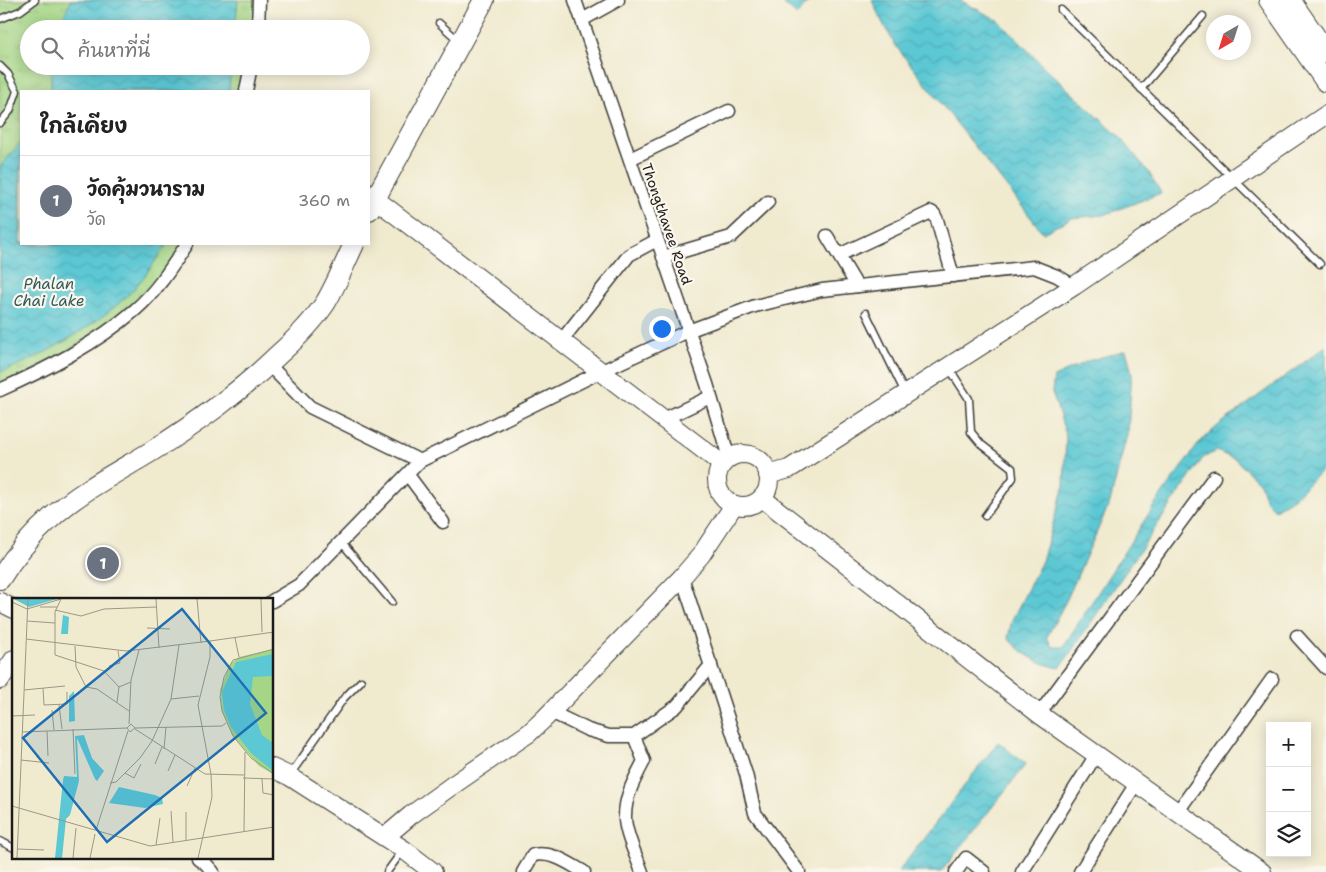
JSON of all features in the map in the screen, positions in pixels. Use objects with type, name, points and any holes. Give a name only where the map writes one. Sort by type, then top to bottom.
[{"type":"main road","points":[[371,200],[484,0]]},
{"type":"main road","points":[[1269,0],[1326,82]]},
{"type":"main road","points":[[1290,0],[1326,52]]},
{"type":"main road","points":[[0,579],[23,547],[52,517],[89,489],[211,412],[238,392],[295,340],[325,302],[338,280],[354,245]]},
{"type":"street","points":[[259,20],[260,0]]},
{"type":"street","name":"Thongthavee Road","points":[[575,0],[710,396],[726,461]]},
{"type":"street","points":[[582,20],[618,0]]},
{"type":"street","points":[[246,90],[249,75]]},
{"type":"street","points":[[630,159],[729,111]]},
{"type":"street","points":[[768,475],[789,470],[949,367],[1074,286],[1326,115]]},
{"type":"street","points":[[371,200],[562,340],[664,418],[726,461]]},
{"type":"street","points":[[663,257],[731,237],[768,202]]},
{"type":"street","points":[[839,255],[931,212],[937,220],[953,276]]},
{"type":"street","points":[[827,236],[858,286]]},
{"type":"street","points":[[562,340],[629,255],[657,240]]},
{"type":"street","points":[[0,390],[64,359],[99,337],[136,310],[170,272],[186,245]]},
{"type":"street","points":[[274,600],[299,585],[420,461],[602,371],[688,331],[755,306],[822,290],[1034,268],[1057,276],[1074,286]]},
{"type":"street","points":[[268,365],[310,407],[420,461]]},
{"type":"street","points":[[664,418],[710,396]]},
{"type":"street","points":[[745,454],[754,457],[765,467],[768,475],[767,491],[755,504],[746,506],[734,505],[723,498],[718,490],[716,478],[718,470],[726,461],[736,455],[745,454]]},
{"type":"street","points":[[408,475],[443,522]]},
{"type":"street","points":[[1039,714],[1214,477]]},
{"type":"street","points":[[762,498],[1039,714],[1262,872]]},
{"type":"street","points":[[385,837],[411,815],[529,733],[701,555],[734,505]]},
{"type":"street","points":[[682,576],[746,774],[755,813],[799,872]]},
{"type":"street","points":[[0,602],[12,608]]},
{"type":"street","points":[[1296,636],[1326,668]]},
{"type":"street","points":[[0,680],[12,662]]},
{"type":"street","points":[[551,712],[588,730],[609,736],[634,736],[677,706],[710,665]]},
{"type":"street","points":[[1178,811],[1272,679]]},
{"type":"street","points":[[634,736],[644,761],[630,788],[624,816],[630,840],[642,872]]},
{"type":"street","points":[[1022,872],[1096,754]]},
{"type":"street","points":[[274,769],[289,776],[385,837],[434,872]]},
{"type":"street","points":[[1080,872],[1137,782]]},
{"type":"street","points":[[523,872],[533,855],[544,853],[561,859],[584,872]]},
{"type":"street","points":[[956,872],[966,858],[984,872]]},
{"type":"lane","points":[[0,18],[20,11],[35,0]]},
{"type":"lane","points":[[1061,10],[1320,264]]},
{"type":"lane","points":[[1142,89],[1203,16]]},
{"type":"lane","points":[[439,22],[461,42]]},
{"type":"lane","points":[[0,66],[8,74],[17,91],[10,111],[0,123]]},
{"type":"lane","points":[[866,313],[906,394]]},
{"type":"lane","points":[[949,367],[970,400],[971,432],[981,444],[1012,468],[1013,478],[985,516]]},
{"type":"lane","points":[[341,542],[392,602]]},
{"type":"lane","points":[[289,776],[344,698],[361,681]]},
{"type":"lane","points":[[0,841],[12,847]]},
{"type":"lane","points":[[387,872],[403,849]]},
{"type":"green space","points":[[0,0],[259,0],[258,20],[20,20],[20,75],[249,75],[246,90],[20,90],[20,245],[186,245],[136,310],[0,390]]},
{"type":"water","points":[[71,0],[238,0],[236,20],[62,20]]},
{"type":"water","points":[[779,0],[810,0],[797,15]]},
{"type":"water","points":[[872,0],[959,0],[998,20],[1048,71],[1122,139],[1150,174],[1161,193],[1104,215],[1072,218],[1043,233],[895,45]]},
{"type":"water","points":[[51,75],[230,75],[229,90],[51,90]]},
{"type":"water","name":"Phalan Chai Lake","points":[[20,143],[20,245],[166,245],[138,285],[106,314],[52,349],[0,372],[0,167]]},
{"type":"water","points":[[1326,346],[1326,466],[1295,497],[1275,510],[1266,501],[1260,483],[1235,459],[1216,451],[1203,458],[1060,668],[1031,658],[1013,644],[1008,638],[1012,620],[1042,561],[1064,486],[1066,435],[1052,392],[1054,377],[1088,361],[1126,350],[1132,373],[1128,431],[1110,502],[1068,597],[1047,637],[1052,647],[1063,647],[1155,504],[1200,442],[1219,425]]},
{"type":"water","points":[[998,742],[1026,764],[941,872],[898,872]]},
{"type":"place","name":"วัดคุ้มวนาราม","points":[[103,563]]}]
